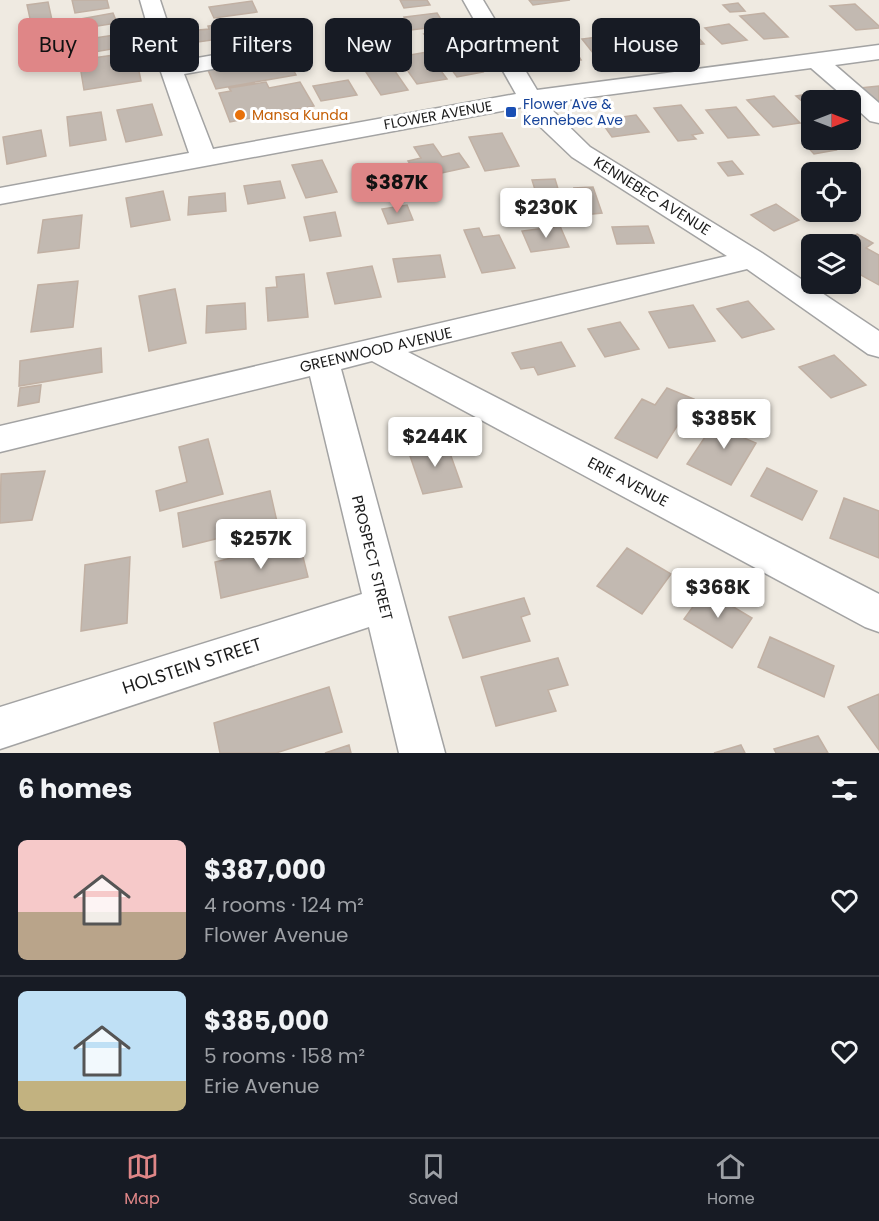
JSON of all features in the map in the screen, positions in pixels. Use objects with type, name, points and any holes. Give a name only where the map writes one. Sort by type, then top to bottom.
[{"type":"street","points":[[150,0],[155,18]]},
{"type":"street","name":"KENNEBEC AVENUE","points":[[473,0],[538,111],[581,152],[752,259],[879,346]]},
{"type":"street","name":"FLOWER AVENUE","points":[[0,196],[531,98],[879,52]]},
{"type":"street","points":[[816,60],[879,116]]},
{"type":"street","points":[[172,72],[203,158]]},
{"type":"street","name":"GREENWOOD AVENUE","points":[[0,440],[752,259]]},
{"type":"street","name":"ERIE AVENUE","points":[[377,350],[879,614]]},
{"type":"street","name":"PROSPECT STREET","points":[[323,362],[422,753]]},
{"type":"street","name":"HOLSTEIN STREET","points":[[0,728],[383,605]]},
{"type":"building","points":[[72,0],[107,0],[109,8],[75,13]]},
{"type":"building","points":[[400,0],[427,0],[430,5],[404,8]]},
{"type":"building","points":[[529,0],[570,0],[533,5]]},
{"type":"building","points":[[252,1],[257,12],[214,18],[209,7]]},
{"type":"building","points":[[48,2],[52,18],[30,18],[27,5]]},
{"type":"building","points":[[738,3],[745,11],[730,12],[723,5]]},
{"type":"building","points":[[855,4],[879,28],[856,30],[830,6]]},
{"type":"building","points":[[113,13],[115,18],[110,18],[110,24],[98,26],[98,18],[86,18]]},
{"type":"building","points":[[437,13],[440,18],[424,18],[424,28],[412,30],[412,18],[404,17]]},
{"type":"building","points":[[764,13],[788,37],[764,39],[740,16]]},
{"type":"building","points":[[729,24],[747,40],[722,44],[705,28]]},
{"type":"building","points":[[208,26],[211,26],[211,40],[199,42],[199,30],[209,29]]},
{"type":"building","points":[[110,36],[110,49],[98,51],[98,37]]},
{"type":"building","points":[[592,38],[592,52],[582,39]]},
{"type":"building","points":[[424,53],[424,72],[442,72],[447,79],[417,84],[409,72],[412,72],[412,55]]},
{"type":"building","points":[[110,56],[110,72],[139,72],[141,81],[84,90],[81,72],[98,72],[98,57]]},
{"type":"building","points":[[211,69],[211,72],[294,72],[296,75],[216,89],[208,70]]},
{"type":"building","points":[[366,72],[396,72],[408,90],[381,95]]},
{"type":"building","points":[[453,72],[483,72],[457,77]]},
{"type":"building","points":[[348,80],[357,95],[321,101],[313,86]]},
{"type":"building","points":[[266,82],[269,88],[300,82],[314,106],[230,122],[219,93],[231,91],[229,88]]},
{"type":"building","points":[[879,86],[879,103],[859,88]]},
{"type":"building","points":[[774,96],[800,123],[773,127],[747,100]]},
{"type":"building","points":[[152,104],[162,135],[126,142],[117,110]]},
{"type":"building","points":[[681,105],[703,133],[692,135],[696,139],[678,141],[654,108]]},
{"type":"building","points":[[736,107],[759,135],[728,138],[706,110]]},
{"type":"building","points":[[101,112],[106,140],[70,146],[67,117]]},
{"type":"building","points":[[636,115],[649,132],[612,137],[600,120]]},
{"type":"building","points":[[41,130],[46,156],[7,164],[3,137]]},
{"type":"building","points":[[502,133],[519,166],[485,171],[469,137]]},
{"type":"building","points":[[433,144],[442,157],[459,153],[469,167],[419,178],[408,161],[421,158],[414,147]]},
{"type":"building","points":[[810,150],[836,150],[814,154]]},
{"type":"building","points":[[322,160],[337,192],[306,198],[292,165]]},
{"type":"building","points":[[732,161],[743,174],[728,176],[718,163]]},
{"type":"building","points":[[388,165],[402,194],[368,200],[354,171]]},
{"type":"building","points":[[555,179],[559,192],[536,193],[532,180]]},
{"type":"building","points":[[280,181],[285,198],[248,204],[244,186]]},
{"type":"building","points":[[593,187],[602,213],[583,215],[574,188]]},
{"type":"building","points":[[163,191],[170,220],[131,227],[126,198]]},
{"type":"building","points":[[225,193],[226,211],[188,215],[189,197]]},
{"type":"building","points":[[564,194],[570,208],[544,210],[539,197]]},
{"type":"building","points":[[776,204],[799,220],[774,231],[751,215]]},
{"type":"building","points":[[407,205],[413,220],[388,224],[382,209]]},
{"type":"building","points":[[335,212],[341,236],[310,241],[304,217]]},
{"type":"building","points":[[82,215],[79,248],[38,253],[43,220]]},
{"type":"building","points":[[560,226],[569,247],[531,252],[522,231]]},
{"type":"building","points":[[648,226],[654,243],[617,244],[612,227]]},
{"type":"building","points":[[479,228],[483,237],[499,235],[515,268],[482,273],[464,230]]},
{"type":"building","points":[[861,236],[873,243],[866,248],[879,255],[879,285],[861,275]]},
{"type":"building","points":[[440,255],[445,277],[398,282],[393,259]]},
{"type":"building","points":[[372,266],[381,297],[335,304],[327,273]]},
{"type":"building","points":[[304,274],[308,317],[268,321],[266,288],[277,287],[276,277]]},
{"type":"building","points":[[78,281],[73,327],[31,332],[38,285]]},
{"type":"building","points":[[175,289],[186,343],[149,351],[139,296]]},
{"type":"building","points":[[748,301],[774,329],[742,338],[717,309]]},
{"type":"building","points":[[245,303],[246,329],[206,333],[207,306]]},
{"type":"building","points":[[693,305],[715,341],[669,348],[649,312]]},
{"type":"building","points":[[620,322],[639,349],[605,357],[588,329]]},
{"type":"building","points":[[561,342],[575,366],[538,375],[534,367],[521,369],[512,353]]},
{"type":"building","points":[[101,348],[102,372],[19,386],[20,361]]},
{"type":"building","points":[[834,355],[866,385],[831,398],[799,367]]},
{"type":"building","points":[[41,385],[39,402],[18,406],[20,388]]},
{"type":"building","points":[[667,388],[694,399],[657,458],[615,438],[642,399],[655,405]]},
{"type":"building","points":[[721,413],[751,426],[744,438],[756,443],[731,485],[687,464]]},
{"type":"building","points":[[208,439],[223,494],[160,511],[156,491],[187,482],[179,447]]},
{"type":"building","points":[[446,442],[462,487],[423,494],[408,450]]},
{"type":"building","points":[[767,468],[817,491],[802,520],[751,496]]},
{"type":"building","points":[[45,471],[32,520],[0,523],[1,474]]},
{"type":"building","points":[[270,491],[280,535],[254,542],[252,530],[183,547],[178,513]]},
{"type":"building","points":[[844,498],[879,511],[879,558],[830,538]]},
{"type":"building","points":[[299,541],[308,577],[221,598],[215,562]]},
{"type":"building","points":[[627,548],[671,574],[642,614],[597,586]]},
{"type":"building","points":[[130,557],[127,623],[81,631],[85,565]]},
{"type":"building","points":[[705,590],[752,618],[732,648],[684,619]]},
{"type":"building","points":[[524,598],[530,614],[521,617],[530,641],[463,658],[449,617]]},
{"type":"building","points":[[770,637],[834,666],[824,697],[758,667]]},
{"type":"building","points":[[558,658],[568,685],[548,690],[556,711],[496,726],[481,677]]},
{"type":"building","points":[[329,687],[342,732],[276,753],[220,753],[214,723]]},
{"type":"building","points":[[879,694],[879,750],[848,707]]},
{"type":"building","points":[[818,736],[828,753],[776,753],[774,749]]},
{"type":"building","points":[[349,745],[351,753],[325,753]]},
{"type":"building","points":[[741,745],[745,753],[714,753]]},
{"type":"place","name":"Flower Ave & Kennebec Ave","points":[[511,112]]},
{"type":"place","name":"Mansa Kunda","points":[[240,115]]}]
